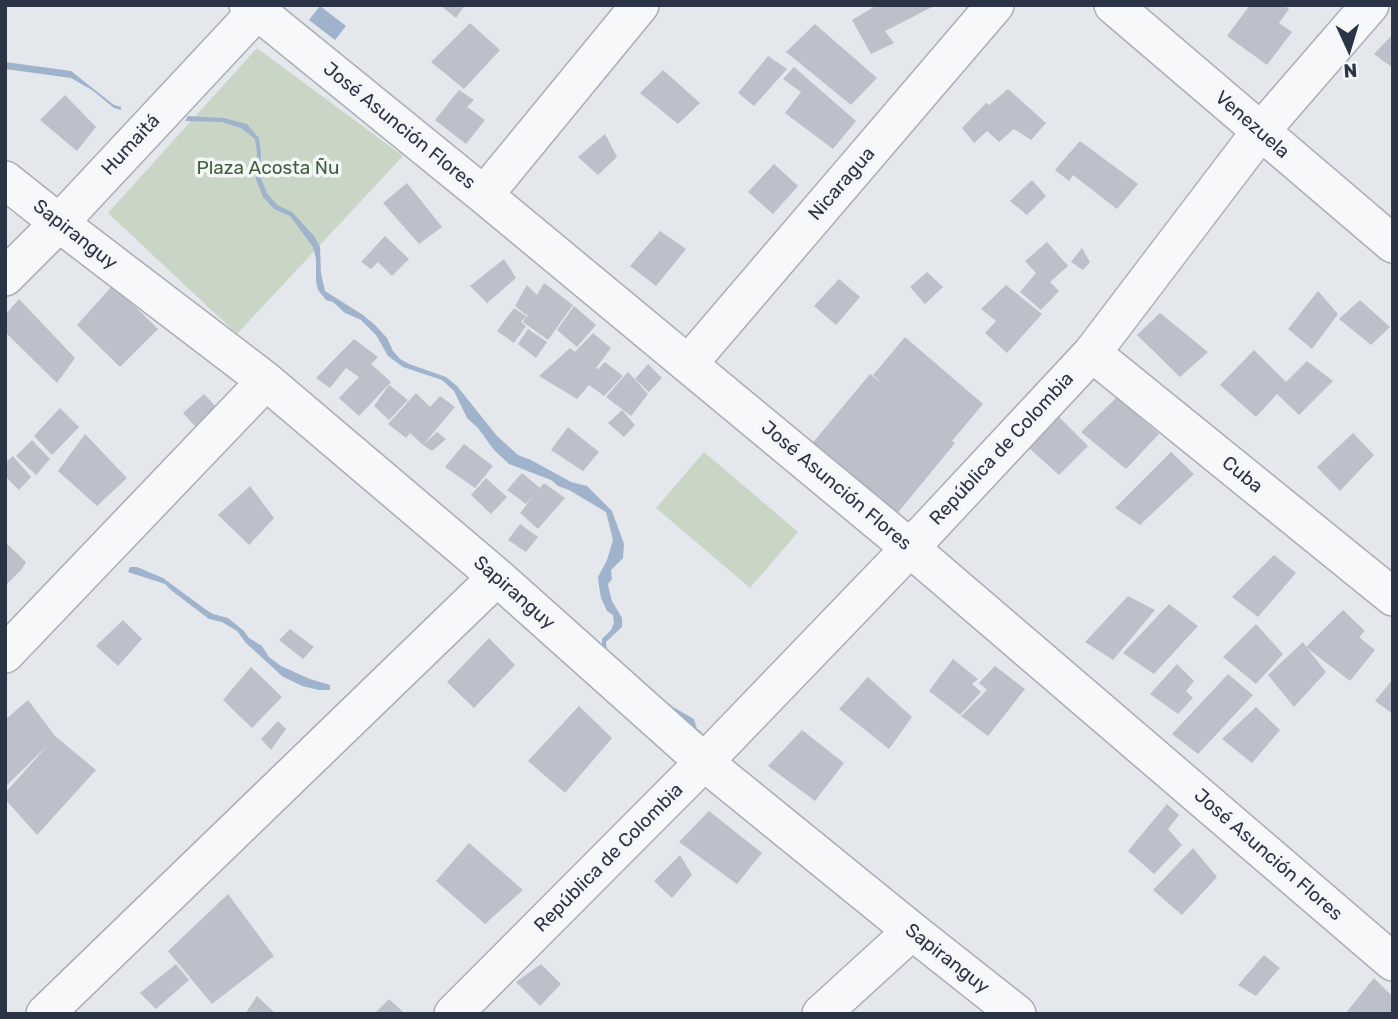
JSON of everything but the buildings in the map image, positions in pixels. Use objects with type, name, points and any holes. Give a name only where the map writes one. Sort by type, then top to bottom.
[{"type":"street","points":[[484,195],[640,5]]},
{"type":"street","name":"Nicaragua","points":[[689,363],[995,5]]},
{"type":"street","name":"Venezuela","points":[[1113,5],[1393,244]]},
{"type":"street","name":"República de Colombia","points":[[453,1014],[704,762],[910,548],[1092,353],[1260,132],[1370,5]]},
{"type":"street","name":"José Asunción Flores","points":[[265,11],[910,548],[1393,962]]},
{"type":"street","name":"Humaitá","points":[[5,277],[265,11]]},
{"type":"street","name":"Sapiranguy","points":[[5,180],[266,381],[497,577],[704,762],[1017,1014]]},
{"type":"street","name":"Cuba","points":[[1092,353],[1393,597]]},
{"type":"street","points":[[5,654],[266,381]]},
{"type":"street","points":[[46,1014],[497,577]]},
{"type":"street","points":[[821,1014],[912,932]]},
{"type":"green space","name":"Plaza Acosta Ñu","points":[[257,48],[403,156],[237,334],[108,213]]},
{"type":"green space","points":[[704,452],[798,532],[750,588],[656,508]]},
{"type":"water","points":[[320,6],[346,26],[335,40],[309,20]]},
{"type":"water","points":[[5,62],[71,71],[114,105],[121,107],[121,110],[71,78],[5,69]]},
{"type":"water","points":[[188,116],[224,118],[247,124],[259,138],[260,176],[267,193],[277,205],[292,212],[314,236],[320,247],[325,291],[375,325],[400,359],[446,377],[457,386],[497,436],[518,455],[571,482],[587,486],[612,511],[624,544],[623,558],[611,570],[612,579],[608,584],[612,601],[622,618],[622,627],[606,642],[607,651],[656,696],[694,719],[697,729],[702,732],[700,734],[602,653],[602,639],[614,623],[613,615],[607,611],[601,598],[598,577],[613,540],[606,512],[551,480],[509,464],[467,418],[454,391],[442,380],[403,367],[388,356],[376,335],[361,320],[326,300],[318,290],[313,247],[290,216],[274,209],[263,197],[256,179],[255,139],[241,128],[222,122],[185,121]]},
{"type":"water","points":[[130,567],[137,567],[163,578],[213,614],[228,618],[281,666],[330,685],[330,690],[302,686],[282,676],[246,643],[237,631],[222,622],[209,619],[165,584],[128,572]]}]
